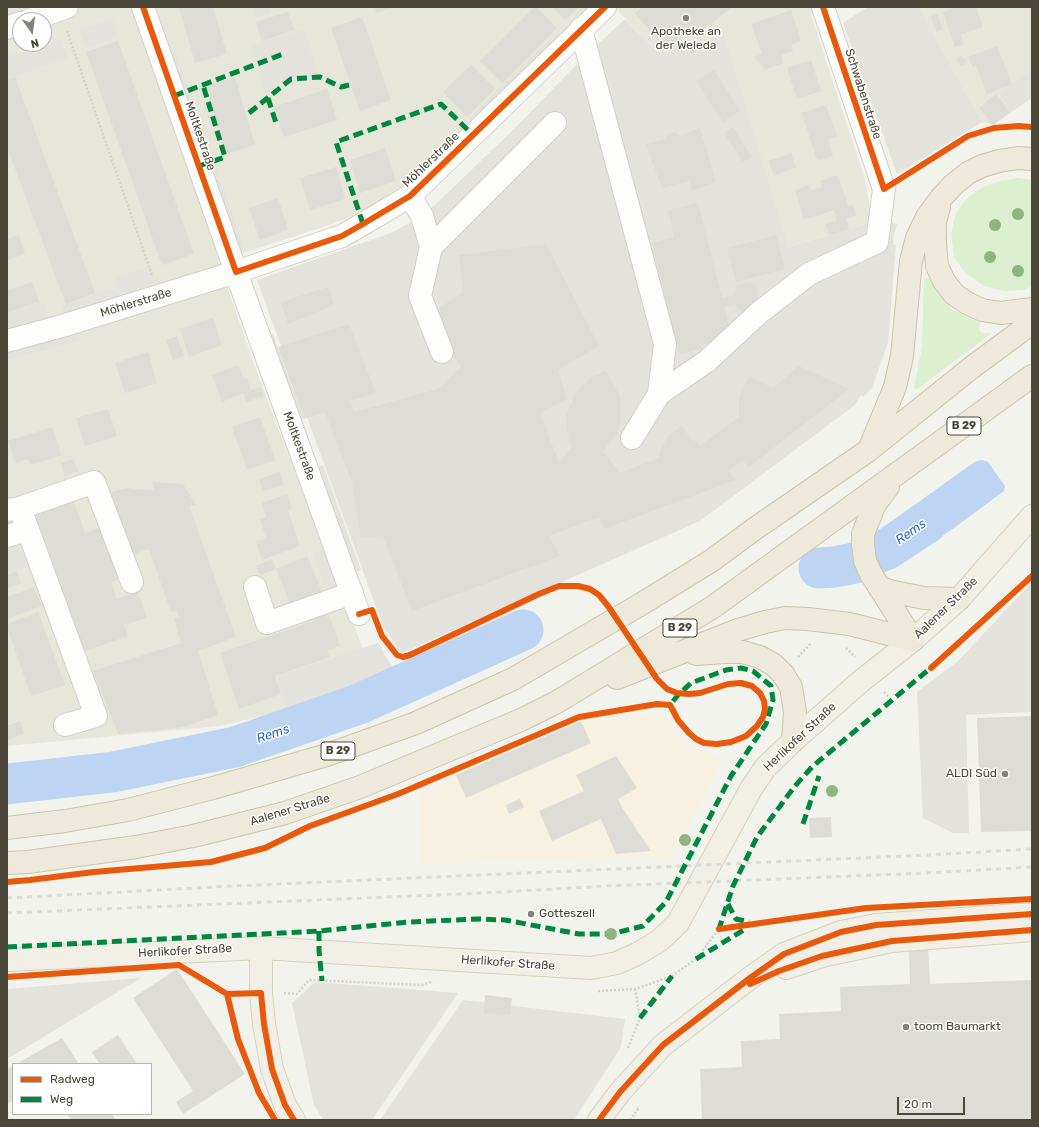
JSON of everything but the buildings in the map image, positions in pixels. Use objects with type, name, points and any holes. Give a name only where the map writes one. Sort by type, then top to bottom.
[{"type":"highway","points":[[869,450],[895,387],[902,356],[911,262],[917,238],[927,217],[953,185],[963,177],[982,166],[1018,158],[1032,160]]},
{"type":"highway","points":[[941,198],[935,222],[937,266],[944,281],[954,294],[967,303],[982,310],[1001,313],[1032,309]]},
{"type":"highway","name":"B 29","points":[[7,828],[64,821],[128,810],[213,788],[327,755],[416,723],[513,679],[712,561],[753,530],[869,450],[971,368],[1032,323]]},
{"type":"highway","name":"B 29","points":[[557,702],[713,608],[1032,376]]},
{"type":"highway","points":[[897,475],[875,504],[863,534],[863,545],[865,561],[871,574],[912,640]]},
{"type":"highway","points":[[879,587],[889,591],[924,598],[959,598]]},
{"type":"highway","points":[[557,702],[738,630],[785,618],[849,624],[912,640]]},
{"type":"highway","points":[[672,656],[743,652],[760,657],[774,665],[783,674],[791,687],[795,712],[793,741]]},
{"type":"highway","name":"Aalener Straße","points":[[7,863],[28,862],[136,847],[193,836],[285,813],[360,787],[521,720],[557,702]]},
{"type":"main road","name":"Aalener Straße","points":[[870,675],[959,598],[1032,516]]},
{"type":"main road","name":"Herlikofer Straße","points":[[7,960],[261,948],[585,968],[617,963],[659,942],[678,924],[751,789],[764,768],[870,675]]},
{"type":"main road","points":[[599,1120],[620,1092],[663,1045],[750,978],[784,954],[841,932],[876,925],[1032,914]]},
{"type":"main road","points":[[734,991],[779,971],[822,956],[858,947],[892,941],[1032,930]]},
{"type":"main road","points":[[261,948],[261,993],[264,1024],[272,1069],[285,1105],[294,1120]]},
{"type":"street","name":"Moltkestraße","points":[[144,7],[236,272],[359,614]]},
{"type":"street","name":"Möhlerstraße","points":[[7,341],[62,326],[236,272],[342,236],[364,224],[410,196],[604,7]]},
{"type":"street","name":"Schwabenstraße","points":[[659,394],[706,361],[760,312],[809,274],[877,242],[884,189],[822,7]]},
{"type":"street","points":[[52,12],[63,8]]},
{"type":"street","points":[[581,30],[665,344],[659,394],[632,438]]},
{"type":"street","points":[[431,247],[555,123]]},
{"type":"street","points":[[410,196],[422,216],[431,247],[420,296],[442,352]]},
{"type":"street","points":[[65,725],[96,716],[28,530],[14,509],[94,482],[132,582]]},
{"type":"street","points":[[7,536],[28,530]]},
{"type":"street","points":[[255,587],[267,623],[352,593]]},
{"type":"path","points":[[63,8],[160,296]]},
{"type":"path","points":[[783,674],[815,638]]},
{"type":"path","points":[[840,646],[847,648],[892,700]]},
{"type":"path","points":[[261,993],[297,994],[309,980],[422,985],[435,981]]},
{"type":"path","points":[[626,1054],[640,1018],[635,989]]},
{"type":"shaded area","points":[[7,7],[599,7],[404,190],[371,209],[324,227],[218,261],[259,378],[375,680],[288,710],[220,726],[7,746]]},
{"type":"shaded area","points":[[24,7],[43,7],[33,12],[12,12],[12,22],[7,25],[7,13]]},
{"type":"shaded area","points":[[253,7],[268,7],[270,13],[256,17]]},
{"type":"shaded area","points":[[583,7],[598,7],[579,25],[572,17]]},
{"type":"shaded area","points":[[614,7],[836,7],[811,15],[865,179],[872,222],[787,247],[724,36],[662,56]]},
{"type":"shaded area","points":[[868,7],[919,7],[982,122],[897,174],[843,23]]},
{"type":"shaded area","points":[[919,7],[1032,7],[1032,98],[993,125],[982,122]]},
{"type":"shaded area","points":[[112,19],[118,36],[86,48],[79,30]]},
{"type":"shaded area","points":[[625,19],[662,56],[724,35],[788,247],[879,220],[897,224],[894,234],[885,332],[878,367],[855,405],[700,521],[401,653],[383,626],[257,280],[391,233],[422,216],[515,128],[588,53]]},
{"type":"shaded area","points":[[304,29],[319,76],[265,93],[251,46]]},
{"type":"shaded area","points":[[559,30],[567,38],[476,126],[469,118]]},
{"type":"shaded area","points":[[61,39],[67,58],[7,79],[7,57],[22,52],[52,52],[52,42]]},
{"type":"shaded area","points":[[176,53],[244,247],[235,251],[166,57]]},
{"type":"shaded area","points":[[1032,70],[1032,97],[1012,111],[999,93]]},
{"type":"shaded area","points":[[463,126],[470,134],[429,174],[422,166]]},
{"type":"shaded area","points":[[469,178],[490,201],[476,208],[483,240],[455,247],[438,260],[429,214]]},
{"type":"shaded area","points":[[877,242],[896,245],[888,343],[872,388],[863,397],[851,387],[861,365],[852,338],[816,363],[777,305]]},
{"type":"shaded area","points":[[434,256],[459,291],[428,313],[403,278]]},
{"type":"shaded area","points":[[321,262],[329,286],[270,305],[262,281]]},
{"type":"shaded area","points":[[149,266],[155,282],[120,295],[114,279]]},
{"type":"shaded area","points":[[115,288],[120,299],[67,319],[62,306]]},
{"type":"shaded area","points":[[43,302],[48,318],[7,328],[7,314]]},
{"type":"shaded area","points":[[77,329],[80,341],[7,360],[7,347]]},
{"type":"shaded area","points":[[273,334],[304,419],[295,422],[265,337]]},
{"type":"shaded area","points":[[443,343],[457,366],[438,385],[399,396],[388,364]]},
{"type":"shaded area","points":[[324,414],[341,458],[326,464],[310,419]]},
{"type":"shaded area","points":[[323,465],[361,570],[352,573],[313,468]]},
{"type":"shaded area","points":[[33,516],[48,561],[7,573],[7,521]]},
{"type":"shaded area","points":[[325,549],[339,586],[326,590],[313,554]]},
{"type":"shaded area","points":[[1032,582],[1032,712],[966,715],[969,833],[953,833],[923,818],[917,692],[958,661]]},
{"type":"shaded area","points":[[378,643],[396,673],[288,710],[277,676]]},
{"type":"shaded area","points":[[660,713],[687,742],[723,760],[671,857],[543,859],[422,864],[419,794],[581,721]]},
{"type":"shaded area","points":[[141,978],[7,1059],[7,989]]},
{"type":"shaded area","points":[[315,982],[458,993],[372,1120],[323,1120],[314,1105],[292,1003]]},
{"type":"shaded area","points":[[463,1000],[625,1019],[621,1047],[574,1120],[380,1120]]},
{"type":"green space","points":[[1018,178],[1032,180],[1032,286],[1024,290],[1004,291],[984,286],[965,273],[954,257],[951,234],[956,213],[967,198],[981,188],[1000,181]]},
{"type":"green space","points":[[930,277],[951,309],[980,323],[979,330],[982,333],[992,333],[917,389],[914,388],[922,347],[924,279]]},
{"type":"water","points":[[982,460],[988,462],[1005,486],[1004,491],[954,528],[893,569],[887,566],[883,562],[878,546],[882,528],[976,461]]},
{"type":"waterway","name":"Rems","points":[[819,568],[855,563],[887,549],[927,523]]},
{"type":"waterway","name":"Rems","points":[[7,784],[113,772],[235,747],[359,704],[523,630]]},
{"type":"railway","points":[[7,898],[1032,849]]},
{"type":"railway","points":[[7,913],[484,893],[1032,867]]},
{"type":"marked path","points":[[174,96],[283,54]]},
{"type":"marked path","points":[[249,113],[291,79],[320,77],[341,87],[349,85]]},
{"type":"marked path","points":[[199,166],[225,157],[203,85]]},
{"type":"marked path","points":[[268,98],[276,123]]},
{"type":"marked path","points":[[363,224],[336,142],[441,104],[473,135]]},
{"type":"marked path","points":[[720,928],[719,929],[733,886],[757,837],[795,786],[813,766],[933,666]]},
{"type":"marked path","points":[[7,947],[319,931],[409,922],[479,919],[505,920],[579,934],[611,934],[643,926],[666,902],[731,776],[766,724],[773,700],[771,686],[753,671],[741,668],[726,670],[691,683],[670,705]]},
{"type":"marked path","points":[[803,824],[819,776]]},
{"type":"marked path","points":[[728,904],[736,919],[749,922]]},
{"type":"marked path","points":[[696,959],[747,928]]},
{"type":"marked path","points":[[319,931],[322,981]]},
{"type":"marked path","points":[[640,1018],[672,976]]},
{"type":"cycle path","points":[[143,7],[236,272],[342,236],[410,196],[605,7]]},
{"type":"cycle path","points":[[823,7],[884,189],[968,136],[994,128],[1019,126],[1032,127]]},
{"type":"cycle path","points":[[931,668],[1032,576]]},
{"type":"cycle path","points":[[7,882],[94,872],[211,862],[265,848],[310,826],[398,794],[579,717],[657,704],[670,705],[678,720],[696,739],[704,743],[717,744],[731,742],[746,736],[757,726],[763,717],[765,709],[764,701],[760,693],[752,686],[741,683],[728,684],[700,693],[689,694],[677,693],[667,689],[657,679],[599,595],[590,589],[578,586],[559,586],[539,594],[403,657],[397,655],[382,636],[372,610],[359,614]]},
{"type":"cycle path","points":[[719,929],[866,908],[1032,899]]},
{"type":"cycle path","points":[[599,1120],[620,1092],[663,1045],[750,978],[784,954],[841,932],[876,925],[1032,914]]},
{"type":"cycle path","points":[[750,984],[779,971],[822,956],[892,941],[1032,930]]},
{"type":"cycle path","points":[[7,977],[179,965],[227,994],[261,993],[264,1024],[272,1069],[285,1105],[294,1120]]},
{"type":"cycle path","points":[[227,994],[238,1039],[259,1093],[275,1120]]},
{"type":"place","name":"Apotheke an der Weleda","points":[[686,18]]},
{"type":"place","name":"ALDI Süd","points":[[1005,774]]},
{"type":"place","name":"Gotteszell","points":[[531,914]]},
{"type":"place","name":"toom Baumarkt","points":[[906,1027]]}]
